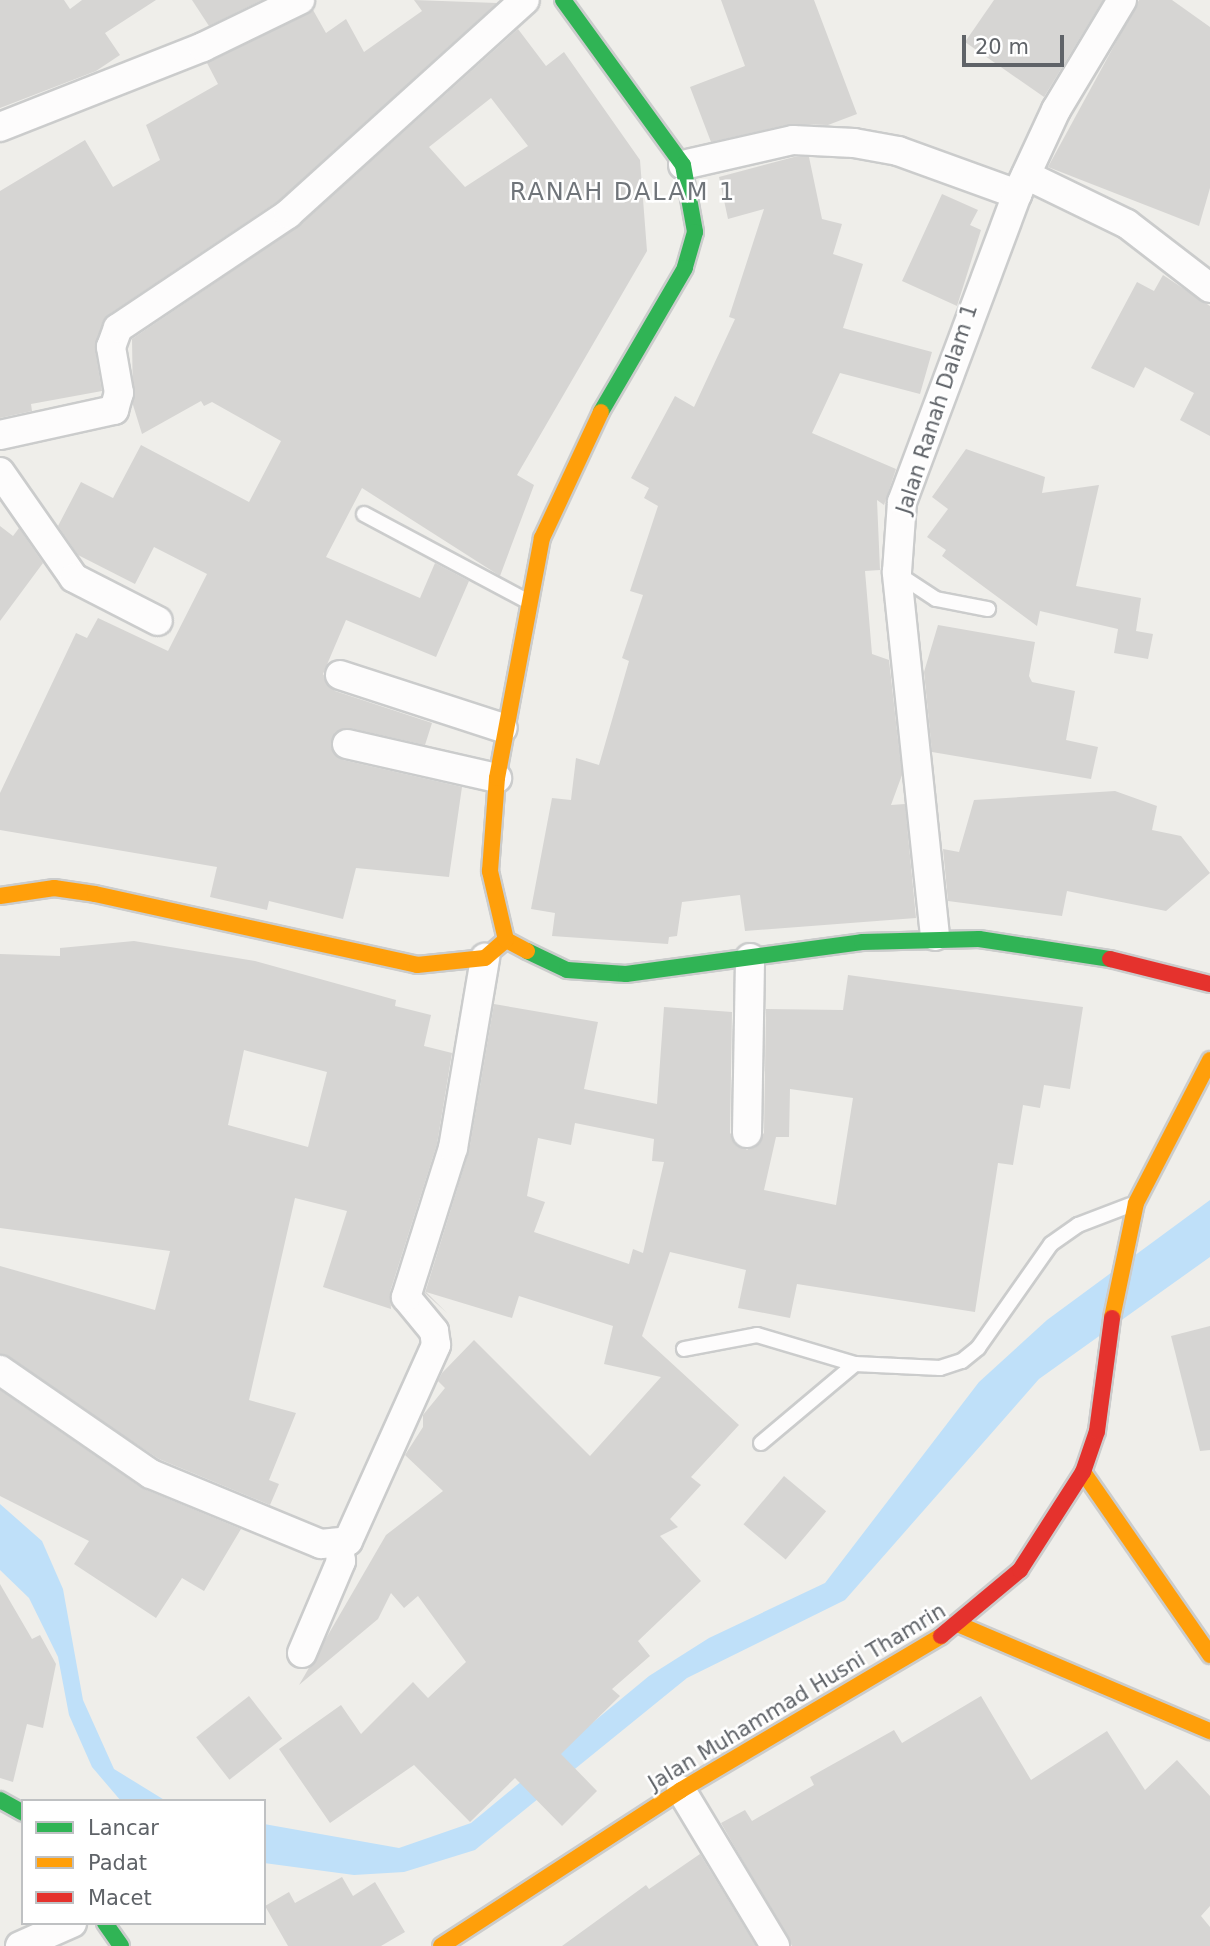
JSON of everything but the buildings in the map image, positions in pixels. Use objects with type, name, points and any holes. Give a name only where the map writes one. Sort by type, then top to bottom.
[{"type":"street","points":[[0,127],[203,47],[300,0]]},
{"type":"street","points":[[0,435],[114,410],[119,393],[111,347],[118,328],[288,214],[525,0]]},
{"type":"street","points":[[302,1653],[341,1561],[340,1546],[354,1531],[436,1345],[434,1331],[406,1297],[453,1148],[496,949],[490,872],[497,778],[503,728],[527,601],[560,488],[685,268],[695,232],[683,165],[563,0]]},
{"type":"street","name":"Jalan Ranah Dalam 1","points":[[935,936],[897,572],[902,502],[1021,184],[1056,110],[1122,0]]},
{"type":"street","points":[[683,165],[793,140],[854,142],[898,151],[1021,184],[1127,224],[1210,288]]},
{"type":"street","points":[[0,472],[74,579],[158,621]]},
{"type":"street","points":[[340,675],[503,728]]},
{"type":"street","points":[[347,744],[497,778]]},
{"type":"street","points":[[0,896],[54,888],[95,894],[417,965],[496,949],[567,970],[626,975],[935,936],[1088,953],[1210,984]]},
{"type":"street","points":[[747,1133],[750,958]]},
{"type":"street","name":"Jalan Muhammad Husni Thamrin","points":[[441,1946],[681,1790],[960,1625],[1020,1570],[1083,1472],[1097,1431],[1117,1280],[1136,1203],[1210,1060]]},
{"type":"street","points":[[0,1370],[151,1474],[209,1502],[340,1546]]},
{"type":"street","points":[[1083,1472],[1210,1655]]},
{"type":"street","points":[[960,1625],[1210,1731]]},
{"type":"street","points":[[681,1790],[775,1946]]},
{"type":"street","points":[[0,1800],[21,1813]]},
{"type":"street","points":[[20,1946],[67,1925]]},
{"type":"street","points":[[106,1925],[121,1946]]},
{"type":"lane","points":[[364,514],[527,601]]},
{"type":"lane","points":[[897,572],[936,599],[988,609]]},
{"type":"lane","points":[[684,1349],[757,1335],[855,1364],[940,1368],[962,1361],[978,1348],[1051,1244],[1078,1225],[1136,1203]]},
{"type":"lane","points":[[761,1443],[855,1364]]},
{"type":"water","points":[[1210,1200],[1210,1257],[1039,1379],[845,1600],[687,1678],[475,1850],[404,1872],[354,1875],[266,1863],[266,1824],[399,1848],[471,1823],[649,1676],[709,1638],[825,1583],[979,1382],[1047,1320]]},
{"type":"water","points":[[0,1504],[42,1541],[63,1589],[83,1700],[114,1769],[163,1799],[119,1799],[92,1767],[69,1715],[58,1657],[29,1598],[0,1570]]},
{"type":"traffic: fast","points":[[563,0],[683,165],[695,232],[685,268],[601,412]]},
{"type":"traffic: fast","points":[[527,951],[567,970],[626,974],[862,942],[979,939],[1110,959]]},
{"type":"traffic: fast","points":[[0,1800],[21,1812]]},
{"type":"traffic: fast","points":[[106,1925],[121,1946]]},
{"type":"traffic: slow","points":[[527,951],[506,940],[490,871],[497,778],[542,538],[601,412]]},
{"type":"traffic: slow","points":[[0,896],[54,888],[95,894],[417,965],[485,958],[506,940]]},
{"type":"traffic: slow","points":[[1112,1318],[1136,1203],[1210,1060]]},
{"type":"traffic: slow","points":[[1083,1472],[1210,1655]]},
{"type":"traffic: slow","points":[[960,1625],[1210,1731]]},
{"type":"traffic: slow","points":[[441,1946],[681,1790],[941,1636]]},
{"type":"traffic: jam","points":[[1110,959],[1210,984]]},
{"type":"traffic: jam","points":[[941,1636],[1020,1570],[1083,1472],[1097,1431],[1112,1318]]},
{"type":"district","name":"RANAH DALAM 1","points":[[623,193]]}]
